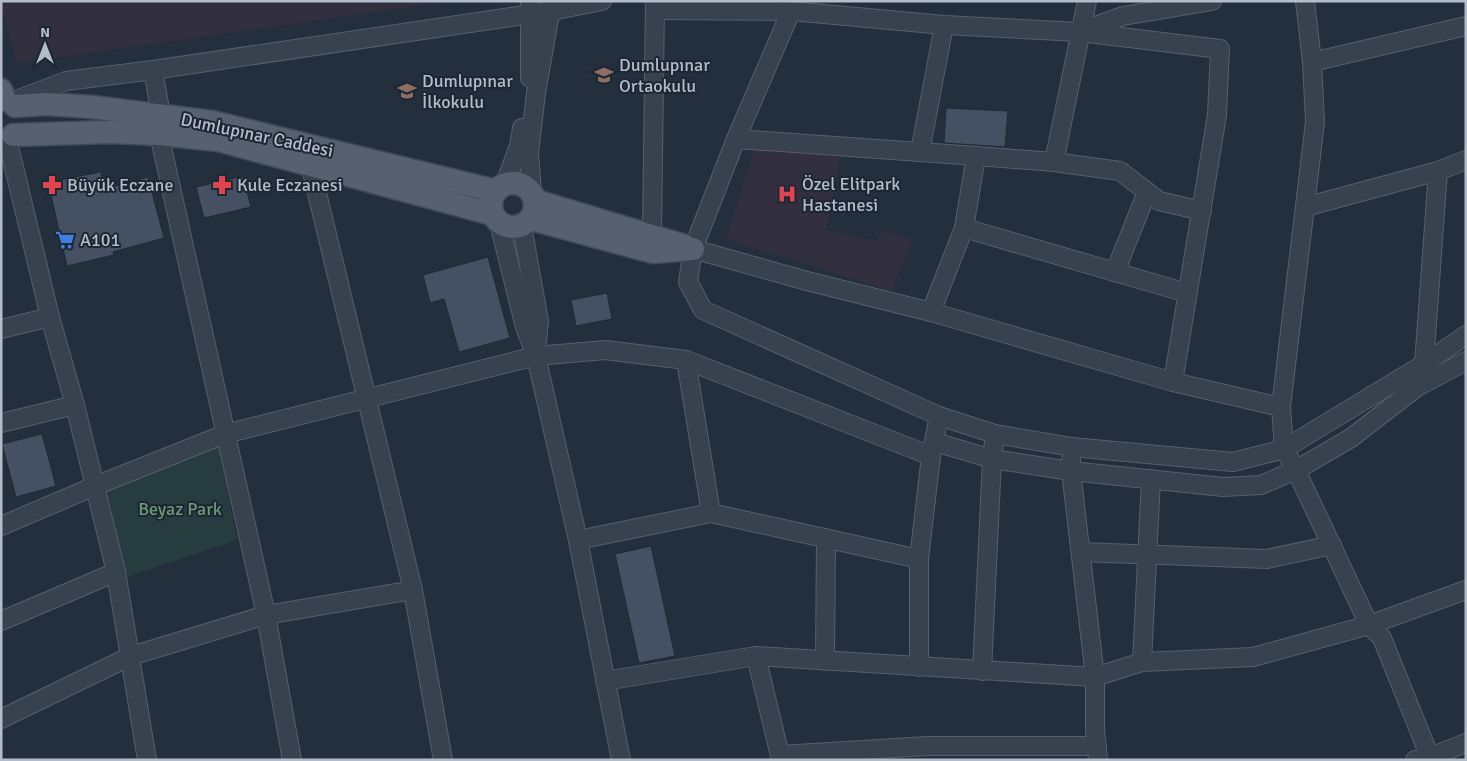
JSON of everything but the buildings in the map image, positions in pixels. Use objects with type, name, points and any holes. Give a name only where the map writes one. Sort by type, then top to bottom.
[{"type":"main road","points":[[6,99],[20,118],[20,124],[7,137]]},
{"type":"main road","name":"Dumlupınar Caddesi","points":[[6,99],[74,106],[160,125],[310,164],[496,219]]},
{"type":"main road","name":"Dumlupınar Caddesi","points":[[7,137],[110,132],[160,125],[212,122],[500,187]]},
{"type":"main road","points":[[515,182],[524,185],[530,209],[510,228],[496,219],[491,202],[500,187],[515,182]]},
{"type":"main road","points":[[530,209],[652,235],[693,249]]},
{"type":"main road","points":[[530,209],[653,252],[693,249]]},
{"type":"street","points":[[6,99],[66,81],[153,70],[530,7],[602,1]]},
{"type":"street","points":[[1054,162],[1087,1]]},
{"type":"street","points":[[1080,32],[1123,16],[1212,1]]},
{"type":"street","points":[[1305,1],[1312,62],[1315,122],[1281,407],[1284,449],[1296,470],[1369,625],[1382,638],[1425,759],[1466,743]]},
{"type":"street","points":[[536,356],[539,321],[530,209],[529,153],[536,93],[552,6]]},
{"type":"street","points":[[652,235],[656,6],[791,11],[944,25],[1080,32],[1220,49],[1217,115],[1173,382]]},
{"type":"street","points":[[500,187],[519,146],[530,82],[530,7]]},
{"type":"street","points":[[791,11],[736,139],[693,249],[688,282],[703,310],[939,416],[995,434],[1072,448],[1233,462],[1284,449],[1424,364],[1466,335]]},
{"type":"street","points":[[920,152],[944,25]]},
{"type":"street","points":[[1312,62],[1466,26]]},
{"type":"street","points":[[153,70],[160,125],[225,434],[266,615],[292,760]]},
{"type":"street","points":[[7,137],[50,317],[75,405],[116,572],[147,760]]},
{"type":"street","points":[[736,139],[1054,162],[1120,171],[1159,201],[1202,211]]},
{"type":"street","points":[[931,312],[964,228],[976,156]]},
{"type":"street","points":[[1305,207],[1438,171],[1466,160]]},
{"type":"street","points":[[310,164],[413,590],[443,760]]},
{"type":"street","points":[[1424,364],[1438,171]]},
{"type":"street","points":[[1115,272],[1147,192]]},
{"type":"street","points":[[496,219],[525,327],[536,356],[578,540],[621,760]]},
{"type":"street","points":[[964,228],[1187,293]]},
{"type":"street","points":[[693,249],[807,282],[931,312],[1173,382],[1281,407]]},
{"type":"street","points":[[1,329],[50,317]]},
{"type":"street","points":[[1,526],[225,434],[536,356],[605,350],[686,360],[933,449],[1071,471],[1223,487],[1261,485],[1296,470],[1350,438],[1417,387],[1466,361]]},
{"type":"street","points":[[686,360],[712,513]]},
{"type":"street","points":[[1,423],[75,405]]},
{"type":"street","points":[[919,667],[919,559],[939,416]]},
{"type":"street","points":[[982,671],[992,459],[995,434]]},
{"type":"street","points":[[756,656],[781,757],[928,746],[1098,753],[1095,731],[1095,677],[1071,471],[1072,448]]},
{"type":"street","points":[[1142,662],[1151,479]]},
{"type":"street","points":[[578,540],[712,513],[919,559]]},
{"type":"street","points":[[825,661],[826,538]]},
{"type":"street","points":[[1080,552],[1267,559],[1332,545]]},
{"type":"street","points":[[1,621],[116,572]]},
{"type":"street","points":[[1,719],[131,656],[266,615],[413,590]]},
{"type":"street","points":[[605,681],[756,656],[1095,677],[1142,662],[1253,657],[1369,625],[1466,590]]},
{"type":"shaded area","points":[[1,1],[452,1],[18,63],[1,8]]},
{"type":"shaded area","name":"Özel Elitpark Hastanesi","points":[[754,150],[840,157],[826,230],[877,241],[881,230],[912,240],[891,291],[726,239]]},
{"type":"green space","name":"Beyaz Park","points":[[218,442],[237,540],[124,578],[107,487]]},
{"type":"place","name":"Dumlupınar Ortaokulu","points":[[604,75]]},
{"type":"place","name":"Dumlupınar İlkokulu","points":[[407,91]]},
{"type":"place","name":"Büyük Eczane","points":[[52,185]]},
{"type":"place","name":"Kule Eczanesi","points":[[222,185]]},
{"type":"place","name":"Özel Elitpark Hastanesi","points":[[787,194]]},
{"type":"place","name":"A101","points":[[65,240]]}]
